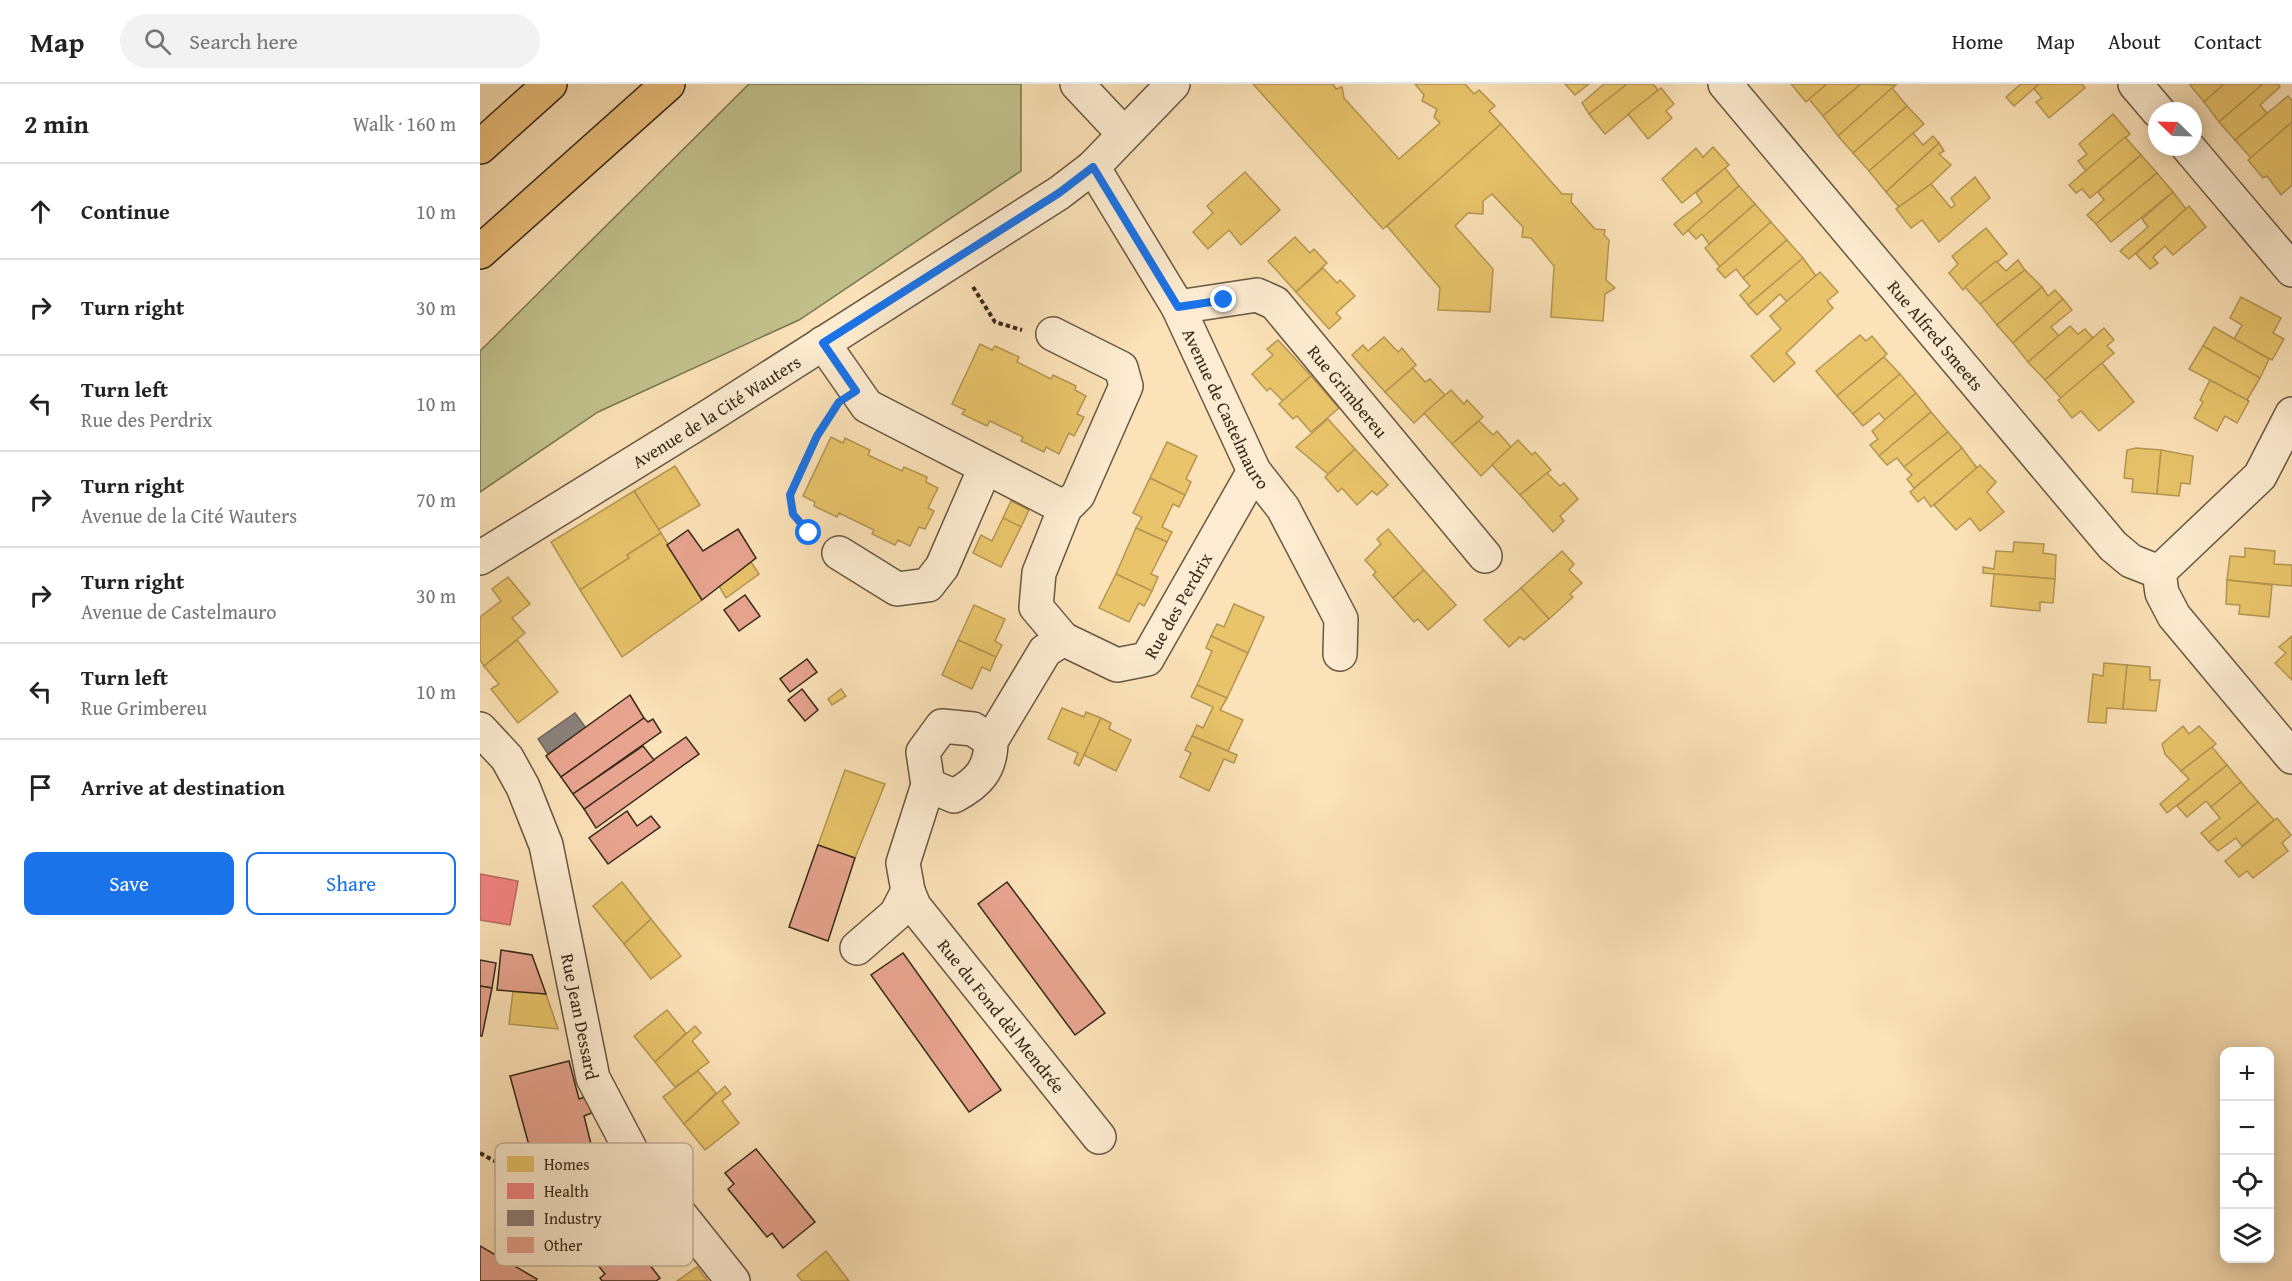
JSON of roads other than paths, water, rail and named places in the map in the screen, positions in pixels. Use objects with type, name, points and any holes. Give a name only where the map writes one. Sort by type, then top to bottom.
[{"type":"highway","points":[[480,147],[550,84]]},
{"type":"highway","points":[[480,252],[668,84]]},
{"type":"street","points":[[1077,84],[1123,133]]},
{"type":"street","name":"Avenue de la Cité Wauters","points":[[480,558],[1059,193],[1093,167],[1123,133],[1173,84]]},
{"type":"street","name":"Rue Alfred Smeets","points":[[1725,84],[2113,546],[2131,561],[2159,572]]},
{"type":"street","points":[[2135,84],[2150,102]]},
{"type":"street","points":[[2196,156],[2292,270]]},
{"type":"street","name":"Avenue de Castelmauro","points":[[1093,167],[1178,307],[1254,471],[1283,508],[1341,619],[1340,654]]},
{"type":"street","name":"Rue Grimbereu","points":[[1178,307],[1257,295],[1275,303],[1485,556]]},
{"type":"street","name":"Rue des Perdrix","points":[[1053,334],[1121,368],[1126,386],[1078,495],[1065,508],[1039,573],[1036,607],[1063,639],[1117,665],[1147,659],[1254,471]]},
{"type":"street","points":[[823,343],[867,406],[1065,508]]},
{"type":"street","points":[[2292,414],[2260,476],[2159,572],[2162,593],[2174,616],[2292,757]]},
{"type":"street","points":[[2260,476],[2292,464]]},
{"type":"street","points":[[839,553],[897,589],[928,585],[942,567],[985,468]]},
{"type":"street","points":[[991,741],[972,729],[942,726],[923,752],[928,785],[954,796],[972,786],[986,772],[991,753],[991,741],[1045,651],[1063,639]]},
{"type":"street","name":"Rue Jean Dessard","points":[[480,729],[507,758],[523,787],[546,845],[593,1078],[627,1143]]},
{"type":"street","name":"Rue du Fond dèl Mendrée","points":[[928,785],[903,863],[908,891],[914,906],[1099,1137]]},
{"type":"street","points":[[857,948],[896,914],[908,891]]},
{"type":"street","name":"Rue Jean Dessard","points":[[693,1231],[733,1281]]}]
